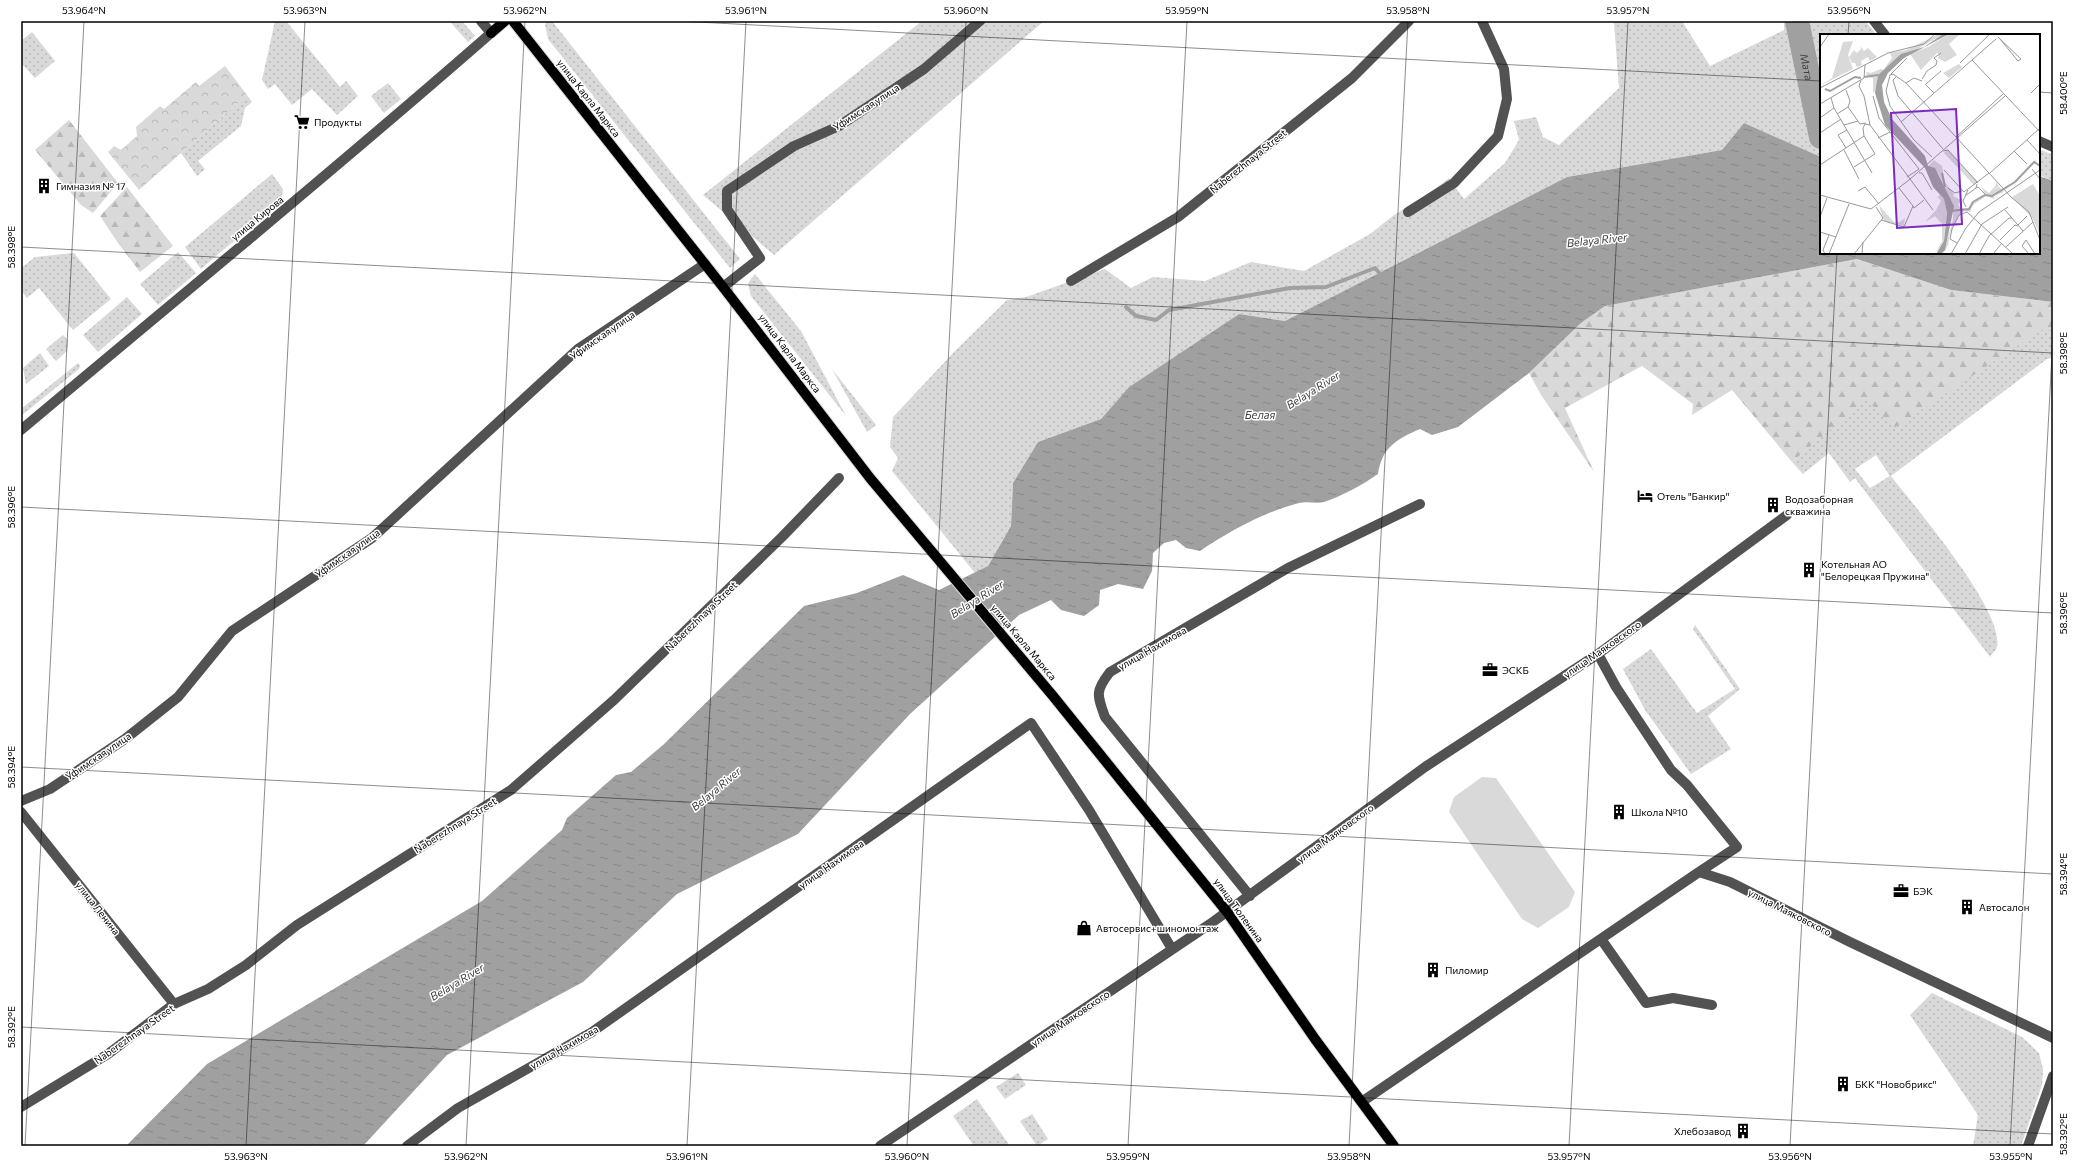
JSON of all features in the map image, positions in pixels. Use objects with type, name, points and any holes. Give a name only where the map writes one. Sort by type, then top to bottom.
[{"type":"main road","name":"улица Кирова","points":[[491,33],[505,21]]},
{"type":"main road","name":"улица Карла Маркса","points":[[512,21],[706,264],[870,478],[1053,696]]},
{"type":"main road","name":"улица Тюленина","points":[[1053,696],[1228,912],[1315,1039],[1363,1101],[1394,1146]]},
{"type":"street","points":[[481,21],[491,33]]},
{"type":"street","name":"Уфимская улица","points":[[724,287],[760,258],[727,209],[726,191],[794,146],[839,126],[924,69],[980,21]]},
{"type":"street","name":"Naberezhnaya Street","points":[[1071,281],[1178,217],[1352,78],[1409,21]]},
{"type":"street","points":[[1408,212],[1454,183],[1498,136],[1507,99],[1504,69],[1482,21]]},
{"type":"street","points":[[1874,21],[1884,34]]},
{"type":"street","name":"улица Кирова","points":[[21,430],[202,277],[298,200],[491,33]]},
{"type":"street","points":[[2040,141],[2053,147]]},
{"type":"street","name":"Уфимская улица","points":[[21,801],[50,789],[125,739],[178,697],[232,631],[372,538],[578,349],[706,264]]},
{"type":"street","name":"Naberezhnaya Street","points":[[21,1107],[108,1054],[174,1004],[208,989],[246,965],[297,925],[511,790],[614,700],[782,537],[839,478]]},
{"type":"street","name":"улица Нахимова","points":[[1250,896],[1105,717],[1099,700],[1099,686],[1110,672],[1288,568],[1420,504]]},
{"type":"street","name":"улица Маяковского","points":[[880,1146],[1228,912],[1425,767],[1598,654],[1787,515]]},
{"type":"street","points":[[1363,1101],[1737,847],[1688,785],[1671,770],[1616,686],[1598,654]]},
{"type":"street","name":"улица Нахимова","points":[[407,1146],[458,1108],[592,1032],[1031,723],[1089,810],[1172,949]]},
{"type":"street","name":"улица Ленина","points":[[21,812],[174,1004]]},
{"type":"street","name":"улица Маяковского","points":[[1699,872],[1730,882],[1850,942],[2053,1038]]},
{"type":"street","points":[[1601,939],[1646,1003],[1674,998],[1712,1005]]},
{"type":"street","points":[[2028,1146],[2053,1076]]},
{"type":"green space","points":[[275,21],[286,21],[340,87],[346,81],[358,96],[337,115],[312,89],[292,105],[275,84],[268,89],[262,80]]},
{"type":"green space","points":[[454,21],[462,21],[475,36],[468,42],[451,23]]},
{"type":"green space","points":[[548,21],[552,21],[740,259],[730,268],[548,39],[545,24]]},
{"type":"green space","points":[[922,21],[1044,21],[774,255],[703,195]]},
{"type":"green space","points":[[1610,21],[1682,21],[1710,66],[1784,30],[1784,21],[1865,21],[1876,34],[1820,34],[1820,157],[1744,123],[1722,150],[1567,177],[1285,321],[1239,314],[1129,387],[1101,419],[1038,442],[1013,483],[1011,526],[988,566],[975,573],[892,471],[898,458],[890,447],[893,417],[955,351],[1007,300],[1026,297],[1105,269],[1131,288],[1153,277],[1205,281],[1251,262],[1304,271],[1370,234],[1394,215],[1424,197],[1449,178],[1464,199],[1505,163],[1519,140],[1514,121],[1536,117],[1543,137],[1559,145],[1619,88],[1614,23]]},
{"type":"green space","points":[[32,32],[55,61],[35,78],[21,63],[21,41]]},
{"type":"green space","points":[[225,66],[247,95],[139,190],[108,152],[114,146],[121,150],[137,136],[136,127],[160,106],[164,109],[196,82],[199,86]]},
{"type":"green space","points":[[388,83],[401,99],[384,113],[371,96]]},
{"type":"green space","points":[[247,95],[252,102],[245,108],[241,126],[198,161],[205,169],[197,176],[181,153]]},
{"type":"green space","points":[[69,120],[118,183],[93,213],[81,205],[35,150]]},
{"type":"green space","points":[[2040,149],[2053,155],[2053,181],[2040,175]]},
{"type":"green space","points":[[272,174],[283,189],[281,201],[201,269],[185,247]]},
{"type":"green space","points":[[127,187],[173,246],[140,272],[100,216]]},
{"type":"green space","points":[[178,252],[196,273],[158,305],[140,284]]},
{"type":"green space","points":[[74,253],[111,299],[73,330],[39,288],[27,298],[21,290],[21,268],[35,257]]},
{"type":"green space","points":[[1857,259],[1951,290],[2053,302],[2053,330],[2041,330],[1894,428],[1866,399],[1792,462],[1732,390],[1692,415],[1693,404],[1642,366],[1565,408],[1594,472],[1541,395],[1529,373],[1581,323],[1605,306]]},
{"type":"green space","points":[[755,274],[801,331],[846,416],[751,296],[748,283]]},
{"type":"green space","points":[[127,297],[142,314],[98,352],[83,335]]},
{"type":"green space","points":[[2041,330],[2053,330],[2053,358],[2047,359],[1891,476],[1956,559],[1987,609],[1996,631],[1997,647],[1990,657],[1855,478],[1850,482],[1829,453],[1803,474],[1792,462],[1866,398]],"holes":[[[1876,455],[1890,476],[1870,488],[1855,469]]]},
{"type":"green space","points":[[63,335],[68,340],[67,351],[56,361],[46,349]]},
{"type":"green space","points":[[40,353],[49,366],[26,384],[23,368]]},
{"type":"green space","points":[[78,363],[80,365],[79,369],[21,416],[21,409]]},
{"type":"green space","points":[[832,369],[876,425],[867,432]]},
{"type":"green space","points":[[1695,625],[1740,689],[1708,716],[1731,749],[1691,774],[1645,710],[1623,669],[1651,649],[1697,713],[1735,689],[1693,629]]},
{"type":"green space","points":[[1482,777],[1496,778],[1575,892],[1569,907],[1538,928],[1522,919],[1449,812],[1454,797]]},
{"type":"green space","points":[[1932,993],[2022,1037],[2039,1053],[2043,1069],[2042,1085],[2021,1146],[1973,1146],[1978,1115],[1910,1015]]},
{"type":"green space","points":[[1018,1073],[1026,1085],[1005,1099],[996,1087]]},
{"type":"green space","points":[[977,1099],[1010,1146],[974,1146],[953,1116]]},
{"type":"green space","points":[[1032,1114],[1048,1139],[1037,1146],[1020,1121]]},
{"type":"water","name":"Белая","points":[[1744,123],[1820,157],[1820,254],[2040,254],[2040,176],[2053,181],[2053,302],[1951,290],[1857,259],[1605,306],[1581,323],[1529,373],[1458,427],[1432,435],[1420,429],[1404,436],[1387,451],[1383,457],[1378,474],[1352,490],[1324,502],[1299,503],[1273,511],[1235,529],[1200,551],[1186,548],[1176,540],[1164,543],[1153,553],[1152,571],[1143,589],[1118,584],[1100,590],[1099,605],[1084,616],[1061,610],[1051,600],[1019,615],[910,714],[798,834],[677,894],[583,982],[447,1055],[363,1146],[126,1146],[207,1064],[482,901],[562,830],[567,818],[616,775],[631,772],[663,745],[804,606],[857,593],[903,575],[939,590],[988,566],[1011,526],[1013,483],[1038,442],[1101,419],[1129,387],[1239,314],[1285,321],[1567,177],[1722,150]]},
{"type":"waterway","name":"Мата","points":[[1797,21],[1820,132]]},
{"type":"waterway","points":[[1126,307],[1136,316],[1156,320],[1169,310],[1290,288],[1326,287],[1375,268],[1383,277]]},
{"type":"place","name":"Продукты","points":[[302,122]]},
{"type":"place","name":"Гимназия № 17","points":[[44,186]]},
{"type":"place","name":"Отель \"Банкир\"","points":[[1645,496]]},
{"type":"place","name":"Водозаборная скважина","points":[[1773,505]]},
{"type":"place","name":"Котельная АО \"Белорецкая Пружина\"","points":[[1809,570]]},
{"type":"place","name":"ЭСКБ","points":[[1490,670]]},
{"type":"place","name":"Школа №10","points":[[1619,812]]},
{"type":"place","name":"БЭК","points":[[1901,891]]},
{"type":"place","name":"Автосалон","points":[[1967,907]]},
{"type":"place","name":"Автосервис+шиномонтаж","points":[[1084,928]]},
{"type":"place","name":"Пиломир","points":[[1433,970]]},
{"type":"place","name":"БКК \"Новобрикс\"","points":[[1843,1084]]},
{"type":"place","name":"Хлебозавод","points":[[1743,1131]]},
{"type":"water label","name":"Belaya River","points":[[1597,240]]},
{"type":"water label","name":"Belaya River","points":[[1313,390]]},
{"type":"water label","name":"Belaya River","points":[[977,599]]},
{"type":"water label","name":"Belaya River","points":[[716,789]]},
{"type":"water label","name":"Belaya River","points":[[457,982]]}]
